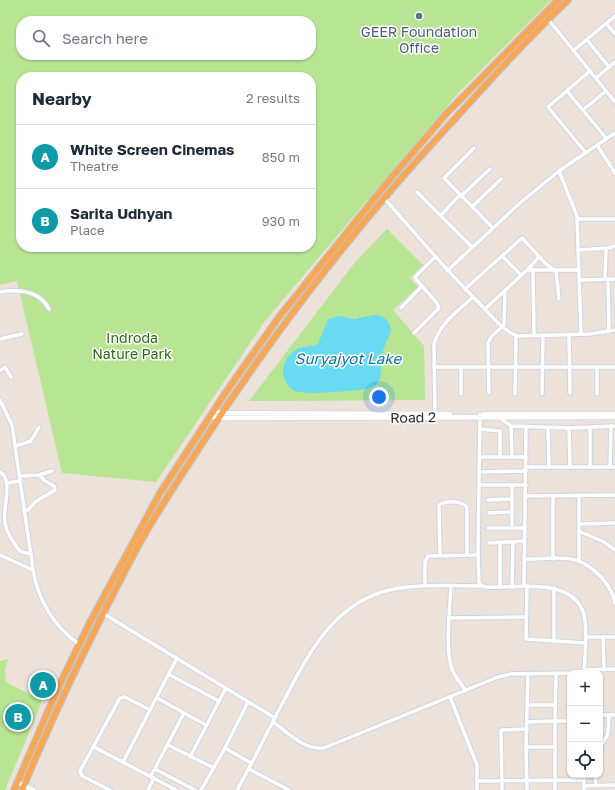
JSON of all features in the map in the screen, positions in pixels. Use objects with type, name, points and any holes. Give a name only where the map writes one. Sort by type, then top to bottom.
[{"type":"highway","points":[[16,787],[58,686],[160,493],[279,317],[386,184],[446,114],[558,0]]},
{"type":"highway","points":[[23,789],[63,697],[137,548],[156,515],[220,415],[273,337],[344,245],[434,140],[548,19],[568,0]]},
{"type":"highway","points":[[78,647],[84,654]]},
{"type":"street","points":[[573,51],[615,16]]},
{"type":"street","points":[[548,19],[615,102]]},
{"type":"street","points":[[606,23],[615,34]]},
{"type":"street","points":[[586,40],[609,67]]},
{"type":"street","points":[[596,78],[615,63]]},
{"type":"street","points":[[586,152],[548,107],[590,71]]},
{"type":"street","points":[[567,91],[606,138]]},
{"type":"street","points":[[583,110],[606,91]]},
{"type":"street","points":[[447,271],[520,203],[560,171],[615,133]]},
{"type":"street","points":[[597,145],[615,173]]},
{"type":"street","points":[[474,148],[444,178],[493,228]]},
{"type":"street","points":[[441,215],[490,169]]},
{"type":"street","points":[[560,171],[574,206],[577,220],[581,334]]},
{"type":"street","points":[[472,207],[501,179]]},
{"type":"street","points":[[418,192],[472,247]]},
{"type":"street","points":[[384,198],[447,271],[503,327],[516,335],[581,334],[615,330]]},
{"type":"street","points":[[577,220],[615,218]]},
{"type":"street","points":[[465,289],[522,238],[546,265],[556,270]]},
{"type":"street","points":[[578,250],[615,246]]},
{"type":"street","points":[[606,248],[606,279],[610,331]]},
{"type":"street","points":[[502,256],[520,275]]},
{"type":"street","points":[[414,333],[439,308],[437,303],[415,278],[435,257]]},
{"type":"street","points":[[485,309],[539,257]]},
{"type":"street","points":[[527,270],[578,270]]},
{"type":"street","points":[[533,270],[534,335]]},
{"type":"street","points":[[556,270],[559,299]]},
{"type":"street","points":[[579,280],[615,279]]},
{"type":"street","points":[[400,308],[422,286]]},
{"type":"street","points":[[0,292],[14,290],[38,295],[44,299],[49,309]]},
{"type":"street","points":[[489,394],[489,340],[503,327],[505,290]]},
{"type":"street","points":[[435,415],[434,344],[437,334],[443,325],[473,297]]},
{"type":"street","points":[[609,305],[615,304]]},
{"type":"street","points":[[0,339],[22,334]]},
{"type":"street","points":[[570,334],[570,393]]},
{"type":"street","points":[[516,335],[516,394]]},
{"type":"street","points":[[542,394],[543,335]]},
{"type":"street","points":[[434,367],[615,367]]},
{"type":"street","points":[[461,394],[462,367]]},
{"type":"street","points":[[597,367],[597,394]]},
{"type":"street","points":[[0,371],[5,368],[11,378]]},
{"type":"street","points":[[0,400],[12,425],[35,582],[50,614],[66,635],[78,647]]},
{"type":"street","name":"Road 2","points":[[213,413],[220,415],[480,416],[615,414]]},
{"type":"street","name":"Road 2","points":[[480,416],[500,418],[615,418]]},
{"type":"street","points":[[480,416],[478,555],[479,579],[482,586]]},
{"type":"street","points":[[500,418],[511,426],[548,428],[613,426],[610,467]]},
{"type":"street","points":[[511,426],[512,457]]},
{"type":"street","points":[[16,446],[31,441],[40,427]]},
{"type":"street","points":[[526,427],[525,635],[527,640],[585,643]]},
{"type":"street","points":[[590,427],[590,467]]},
{"type":"street","points":[[548,428],[548,467]]},
{"type":"street","points":[[569,428],[570,467]]},
{"type":"street","points":[[480,429],[500,431],[500,457]]},
{"type":"street","points":[[480,457],[526,457]]},
{"type":"street","points":[[479,472],[548,467],[615,467]]},
{"type":"street","points":[[20,476],[39,475],[52,471]]},
{"type":"street","points":[[0,472],[4,475],[7,482],[5,523],[18,550],[21,553],[31,554]]},
{"type":"street","points":[[24,510],[28,510],[35,502],[55,490],[54,486],[45,481],[39,475]]},
{"type":"street","points":[[7,482],[20,481]]},
{"type":"street","points":[[479,485],[526,485]]},
{"type":"street","points":[[512,485],[512,528]]},
{"type":"street","points":[[526,496],[615,496]]},
{"type":"street","points":[[553,496],[553,559]]},
{"type":"street","points":[[579,496],[579,560]]},
{"type":"street","points":[[488,500],[512,499]]},
{"type":"street","points":[[440,556],[439,505],[443,502],[463,503],[467,507],[467,555]]},
{"type":"street","points":[[489,513],[512,512]]},
{"type":"street","points":[[579,524],[615,523]]},
{"type":"street","points":[[488,528],[525,528]]},
{"type":"street","points":[[579,531],[604,542],[615,550]]},
{"type":"street","points":[[489,543],[525,541]]},
{"type":"street","points":[[500,542],[500,587]]},
{"type":"street","points":[[512,587],[513,542]]},
{"type":"street","points":[[0,555],[33,570]]},
{"type":"street","points":[[425,586],[426,558],[428,556],[478,555]]},
{"type":"street","points":[[525,559],[579,560],[593,569],[604,581],[614,597],[615,603]]},
{"type":"street","points":[[451,585],[450,662],[453,672],[466,690]]},
{"type":"street","points":[[237,790],[316,644],[327,629],[360,601],[383,592],[425,586],[451,585],[482,586],[487,588],[526,586],[554,588],[571,595],[580,606],[585,621],[584,670],[615,669]]},
{"type":"street","points":[[554,588],[554,642]]},
{"type":"street","points":[[104,614],[248,702],[274,720],[306,746],[316,749],[324,748],[498,677],[511,674],[528,673],[567,673]]},
{"type":"street","points":[[450,618],[525,617]]},
{"type":"street","points":[[585,637],[615,637]]},
{"type":"street","points":[[603,637],[604,669]]},
{"type":"street","points":[[123,762],[170,675],[177,658]]},
{"type":"street","points":[[527,790],[526,747],[528,673]]},
{"type":"street","points":[[555,790],[556,673]]},
{"type":"street","points":[[170,675],[219,701]]},
{"type":"street","points":[[190,757],[226,688]]},
{"type":"street","points":[[110,790],[80,773],[120,698],[124,697],[150,710]]},
{"type":"street","points":[[450,697],[475,758],[477,766],[477,790]]},
{"type":"street","points":[[157,698],[206,725]]},
{"type":"street","points":[[202,790],[248,702]]},
{"type":"street","points":[[527,705],[555,704]]},
{"type":"street","points":[[148,790],[155,769],[184,712]]},
{"type":"street","points":[[603,715],[615,715]]},
{"type":"street","points":[[603,742],[608,734],[609,715]]},
{"type":"street","points":[[527,722],[567,721]]},
{"type":"street","points":[[502,790],[501,730],[527,729]]},
{"type":"street","points":[[168,745],[214,768]]},
{"type":"street","points":[[526,747],[555,746]]},
{"type":"street","points":[[94,747],[176,790]]},
{"type":"street","points":[[225,748],[251,764]]},
{"type":"street","points":[[155,769],[196,790]]},
{"type":"street","points":[[249,769],[289,790]]},
{"type":"street","points":[[595,778],[596,785]]},
{"type":"street","points":[[477,782],[584,780],[584,788],[596,785],[615,785]]},
{"type":"street","points":[[16,787],[33,790]]},
{"type":"green space","name":"Indroda Nature Park","points":[[0,0],[551,0],[459,92],[265,321],[156,482],[62,473],[17,281],[0,285]]},
{"type":"green space","points":[[387,229],[423,265],[410,278],[418,287],[393,310],[424,346],[425,400],[249,401],[356,261]]},
{"type":"green space","points":[[8,659],[5,670],[6,682],[42,701],[5,790],[0,790],[0,661]]},
{"type":"water","name":"Suryajyot Lake","points":[[374,315],[381,316],[386,319],[391,330],[382,354],[380,378],[375,386],[360,390],[317,393],[295,391],[288,386],[284,378],[283,370],[288,357],[297,349],[318,344],[328,319],[339,316],[354,319]]},
{"type":"place","name":"GEER Foundation Office","points":[[419,16]]},
{"type":"place","name":"White Screen Cinemas","points":[[43,685]]},
{"type":"place","name":"Sarita Udhyan","points":[[18,717]]}]
